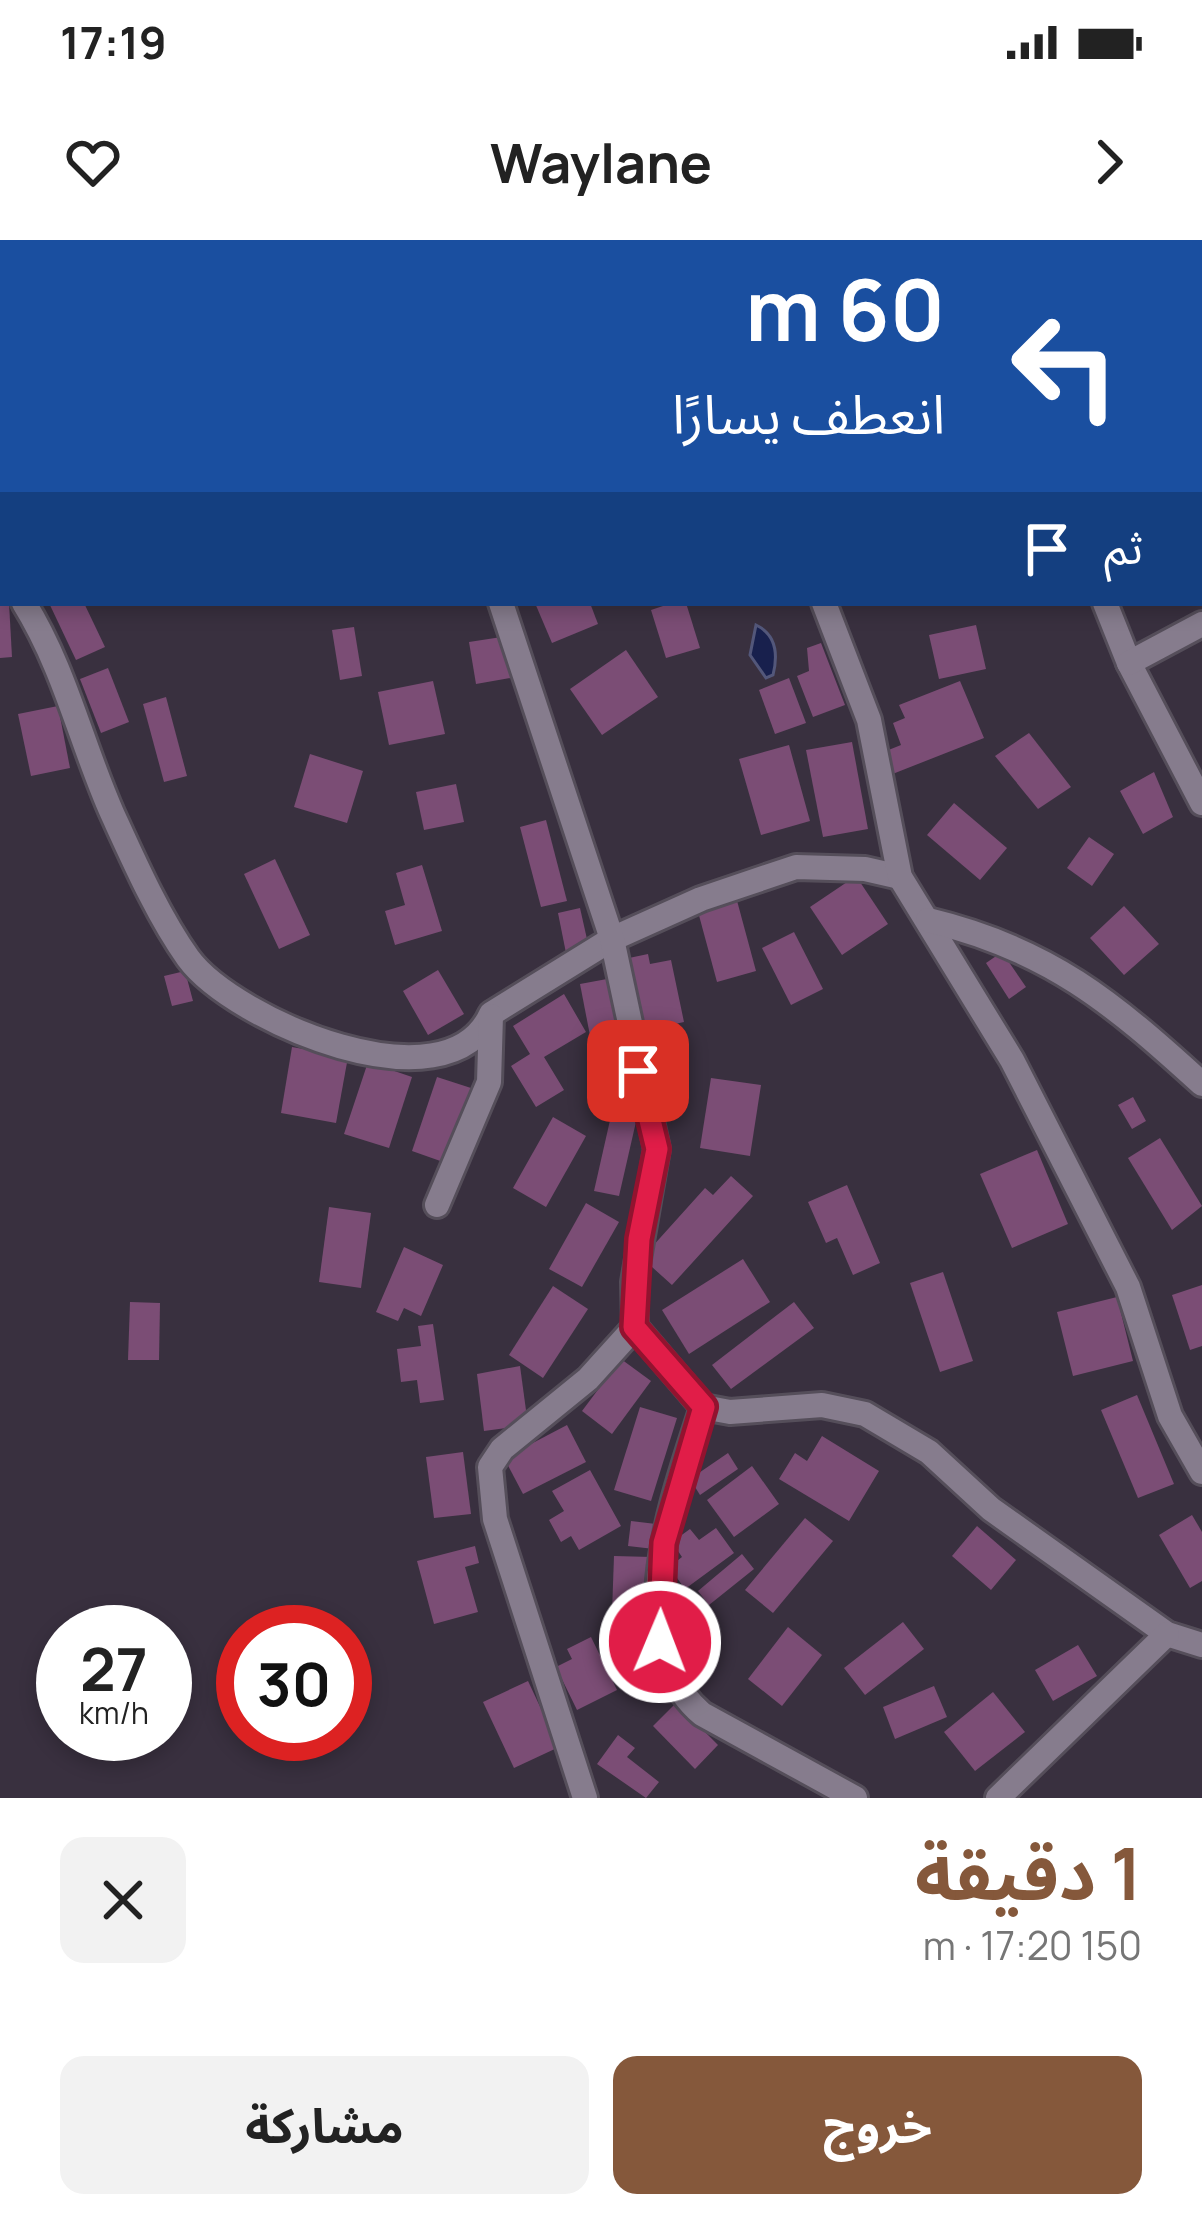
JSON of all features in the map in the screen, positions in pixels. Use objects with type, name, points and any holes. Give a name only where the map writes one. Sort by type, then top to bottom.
[{"type":"street","points":[[26,606],[57,665],[113,814],[189,960],[272,1023],[310,1040],[372,1053],[428,1055],[483,1031],[491,1014],[612,939],[701,899],[796,867],[865,869],[900,877]]},
{"type":"street","points":[[502,606],[612,939],[657,1149],[637,1260],[634,1327],[588,1379],[502,1449],[490,1467],[495,1519],[585,1798]]},
{"type":"street","points":[[825,606],[869,720],[900,877],[1012,1060],[1128,1287],[1170,1416],[1202,1472]]},
{"type":"street","points":[[1106,606],[1129,663],[1202,803]]},
{"type":"street","points":[[1129,663],[1202,624]]},
{"type":"street","points":[[928,920],[997,937],[1060,969],[1122,1012],[1202,1084]]},
{"type":"street","points":[[437,1205],[489,1082],[491,1014]]},
{"type":"street","points":[[634,1327],[704,1407],[730,1412],[822,1405],[865,1414],[929,1452],[991,1509],[1167,1634],[1202,1645]]},
{"type":"street","points":[[704,1407],[664,1543],[659,1615],[665,1664],[684,1699],[702,1714],[855,1798]]},
{"type":"street","points":[[998,1798],[1167,1634]]},
{"type":"water","points":[[756,625],[774,646],[773,675],[766,678],[750,655]]},
{"type":"building","points":[[0,606],[9,606],[12,657],[0,658]]},
{"type":"building","points":[[50,606],[85,606],[105,647],[76,660]]},
{"type":"building","points":[[536,606],[591,606],[598,624],[552,643]]},
{"type":"building","points":[[687,606],[700,648],[666,658],[651,610]]},
{"type":"building","points":[[976,625],[986,669],[939,679],[929,635]]},
{"type":"building","points":[[354,627],[362,676],[340,680],[332,630]]},
{"type":"building","points":[[508,636],[516,677],[476,684],[469,642]]},
{"type":"building","points":[[821,643],[845,705],[813,717],[797,676],[809,671],[807,648]]},
{"type":"building","points":[[626,650],[658,697],[602,735],[570,689]]},
{"type":"building","points":[[108,668],[129,722],[101,733],[80,679]]},
{"type":"building","points":[[789,678],[806,723],[775,734],[759,690]]},
{"type":"building","points":[[433,681],[445,734],[389,745],[378,692]]},
{"type":"building","points":[[960,681],[984,738],[890,775],[881,753],[901,745],[893,723],[905,718],[899,705]]},
{"type":"building","points":[[166,697],[187,776],[164,782],[143,704]]},
{"type":"building","points":[[58,706],[70,768],[31,776],[18,714]]},
{"type":"building","points":[[1029,733],[1071,787],[1038,809],[995,756]]},
{"type":"building","points":[[852,742],[868,829],[823,837],[806,750]]},
{"type":"building","points":[[789,745],[810,821],[761,835],[739,759]]},
{"type":"building","points":[[310,754],[363,771],[347,823],[294,807]]},
{"type":"building","points":[[1154,772],[1173,817],[1143,834],[1120,791]]},
{"type":"building","points":[[456,784],[464,822],[424,830],[416,792]]},
{"type":"building","points":[[954,803],[1007,848],[980,880],[927,835]]},
{"type":"building","points":[[546,820],[567,901],[541,907],[520,827]]},
{"type":"building","points":[[1089,837],[1114,854],[1092,886],[1067,868]]},
{"type":"building","points":[[275,859],[310,935],[279,949],[244,874]]},
{"type":"building","points":[[422,865],[442,931],[395,945],[385,911],[405,905],[396,873]]},
{"type":"building","points":[[856,876],[888,924],[842,955],[810,907]]},
{"type":"building","points":[[736,897],[756,971],[717,982],[697,908]]},
{"type":"building","points":[[1124,906],[1159,944],[1124,975],[1090,938]]},
{"type":"building","points":[[580,908],[589,948],[566,953],[558,913]]},
{"type":"building","points":[[794,932],[823,989],[791,1005],[762,948]]},
{"type":"building","points":[[1002,952],[1026,987],[1009,999],[986,963]]},
{"type":"building","points":[[648,954],[650,964],[671,960],[684,1022],[666,1026],[671,1053],[649,1057],[629,958]]},
{"type":"building","points":[[438,970],[464,1014],[428,1035],[403,991]]},
{"type":"building","points":[[185,971],[193,1001],[172,1006],[164,976]]},
{"type":"building","points":[[607,979],[620,1045],[593,1051],[580,984]]},
{"type":"building","points":[[564,994],[586,1032],[544,1057],[564,1090],[536,1107],[511,1066],[530,1054],[513,1026]]},
{"type":"building","points":[[292,1047],[348,1057],[336,1123],[281,1113]]},
{"type":"building","points":[[368,1062],[412,1077],[389,1148],[344,1134]]},
{"type":"building","points":[[437,1077],[471,1088],[446,1163],[412,1151]]},
{"type":"building","points":[[711,1078],[761,1085],[750,1156],[700,1148]]},
{"type":"building","points":[[1133,1097],[1146,1121],[1132,1129],[1118,1105]]},
{"type":"building","points":[[613,1107],[638,1113],[619,1196],[594,1191]]},
{"type":"building","points":[[553,1117],[586,1136],[546,1207],[513,1188]]},
{"type":"building","points":[[1160,1138],[1202,1206],[1172,1230],[1128,1158]]},
{"type":"building","points":[[1037,1150],[1068,1224],[1012,1248],[980,1174]]},
{"type":"building","points":[[731,1176],[753,1196],[672,1285],[642,1258],[705,1188],[713,1195]]},
{"type":"building","points":[[847,1185],[880,1263],[853,1275],[837,1238],[826,1243],[808,1202]]},
{"type":"building","points":[[586,1203],[619,1222],[582,1287],[549,1269]]},
{"type":"building","points":[[329,1207],[371,1213],[361,1288],[319,1282]]},
{"type":"building","points":[[404,1247],[443,1265],[421,1316],[404,1308],[398,1321],[376,1312]]},
{"type":"building","points":[[743,1259],[770,1302],[689,1354],[662,1310]]},
{"type":"building","points":[[943,1272],[973,1361],[940,1372],[910,1283]]},
{"type":"building","points":[[1202,1285],[1202,1346],[1190,1350],[1172,1295]]},
{"type":"building","points":[[553,1286],[588,1309],[543,1378],[509,1355]]},
{"type":"building","points":[[1117,1297],[1133,1361],[1073,1376],[1057,1312]]},
{"type":"building","points":[[130,1302],[160,1303],[159,1360],[128,1360]]},
{"type":"building","points":[[794,1302],[814,1328],[731,1389],[712,1365]]},
{"type":"building","points":[[433,1324],[444,1400],[420,1403],[417,1380],[401,1382],[397,1349],[421,1346],[418,1326]]},
{"type":"building","points":[[621,1359],[651,1381],[612,1434],[582,1411]]},
{"type":"building","points":[[520,1366],[528,1425],[484,1431],[477,1374]]},
{"type":"building","points":[[1137,1395],[1174,1484],[1138,1498],[1101,1410]]},
{"type":"building","points":[[640,1407],[677,1418],[651,1501],[614,1490]]},
{"type":"building","points":[[567,1425],[586,1462],[523,1494],[504,1458]]},
{"type":"building","points":[[822,1436],[879,1471],[849,1521],[779,1479],[795,1453],[807,1461]]},
{"type":"building","points":[[463,1452],[471,1514],[434,1518],[426,1457]]},
{"type":"building","points":[[728,1453],[738,1469],[700,1495],[690,1479]]},
{"type":"building","points":[[752,1466],[779,1504],[734,1537],[707,1500]]},
{"type":"building","points":[[590,1470],[621,1526],[579,1550],[571,1536],[561,1542],[549,1520],[564,1511],[552,1491]]},
{"type":"building","points":[[1192,1515],[1202,1532],[1202,1581],[1190,1588],[1159,1535]]},
{"type":"building","points":[[805,1518],[833,1541],[773,1613],[745,1590]]},
{"type":"building","points":[[631,1521],[656,1524],[654,1549],[628,1546]]},
{"type":"building","points":[[977,1526],[1016,1560],[991,1590],[952,1556]]},
{"type":"building","points":[[716,1528],[734,1553],[685,1589],[669,1567],[682,1557],[672,1542],[690,1529],[699,1540]]},
{"type":"building","points":[[475,1546],[479,1563],[465,1567],[478,1612],[434,1624],[417,1561]]},
{"type":"building","points":[[742,1554],[754,1569],[709,1605],[698,1591]]},
{"type":"building","points":[[614,1556],[652,1557],[649,1614],[612,1613]]},
{"type":"building","points":[[903,1622],[924,1649],[865,1695],[844,1668]]},
{"type":"building","points":[[788,1627],[822,1655],[782,1706],[748,1679]]},
{"type":"building","points":[[591,1637],[617,1690],[577,1710],[556,1667],[572,1659],[567,1649]]},
{"type":"building","points":[[1078,1645],[1097,1676],[1053,1701],[1035,1670]]},
{"type":"building","points":[[528,1681],[559,1747],[514,1768],[483,1702]]},
{"type":"building","points":[[934,1686],[947,1717],[895,1739],[883,1707]]},
{"type":"building","points":[[993,1692],[1025,1732],[975,1771],[944,1732]]},
{"type":"building","points":[[676,1703],[718,1745],[695,1769],[653,1726]]},
{"type":"building","points":[[618,1735],[635,1748],[627,1757],[659,1782],[646,1798],[597,1764]]},
{"type":"route","points":[[638,1071],[657,1149],[639,1239],[634,1327],[704,1407],[664,1543],[660,1642]]}]
